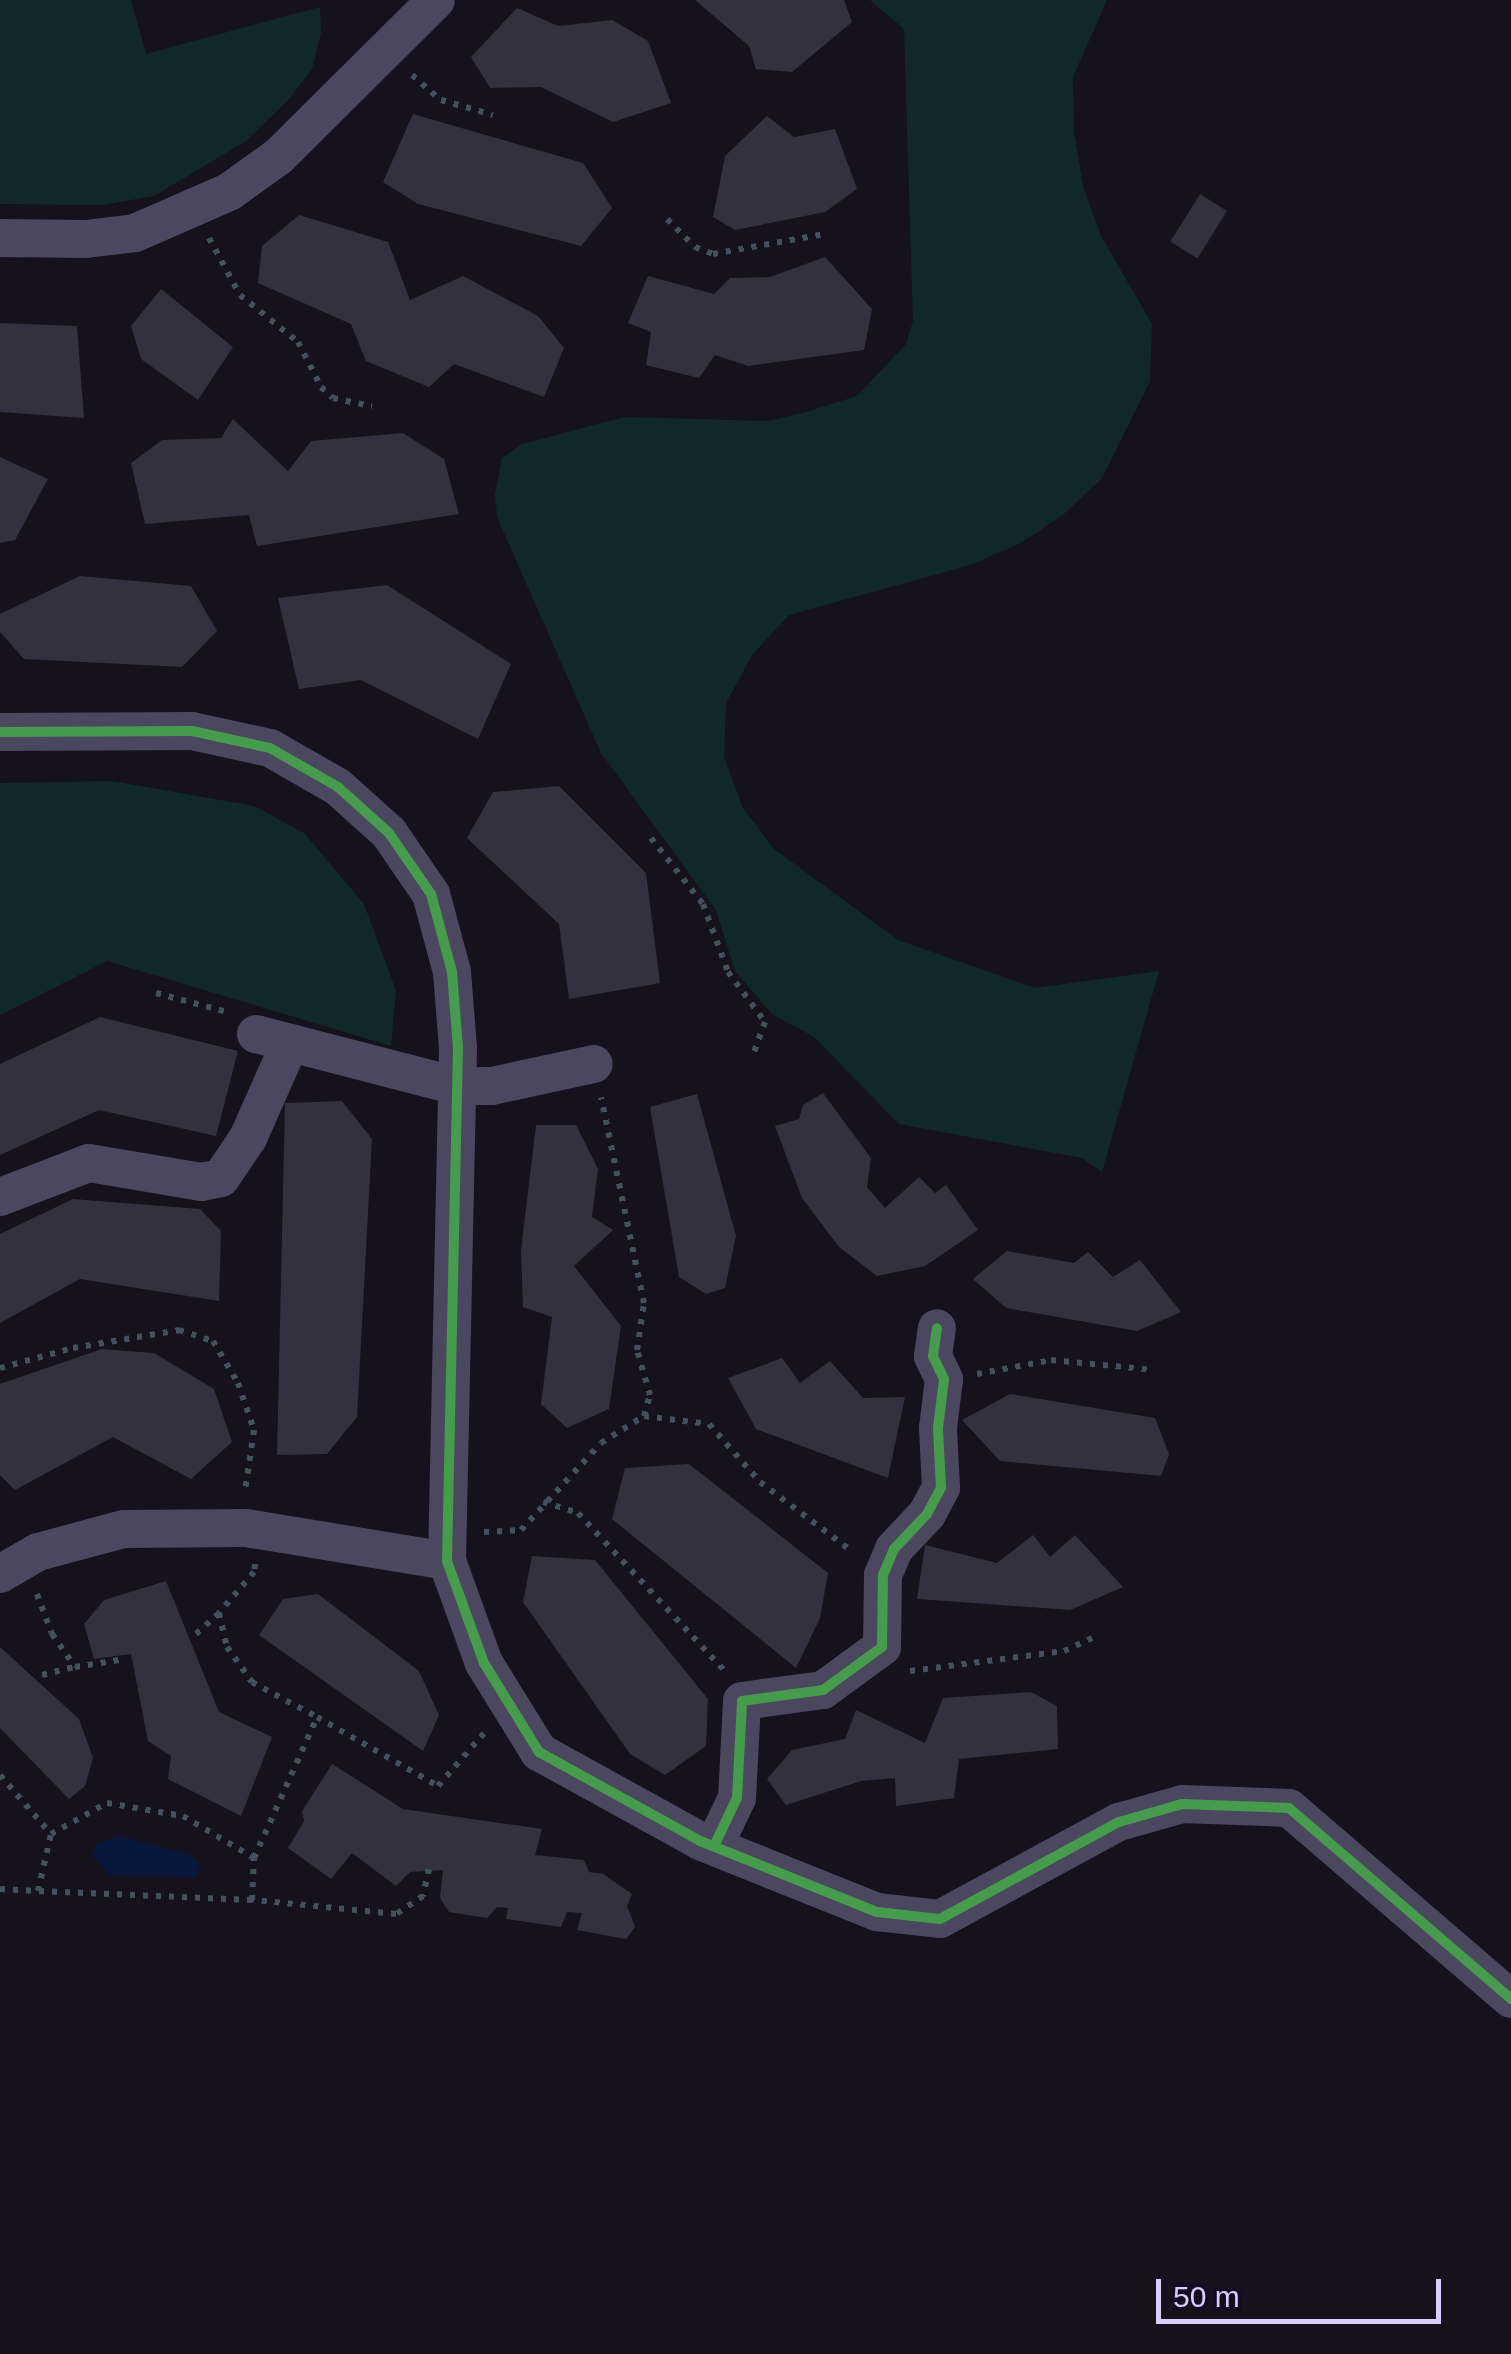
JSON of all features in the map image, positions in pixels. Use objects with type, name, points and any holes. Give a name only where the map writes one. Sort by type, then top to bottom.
[{"type":"street","points":[[0,238],[86,239],[135,232],[229,192],[279,156],[436,0]]},
{"type":"street","points":[[0,732],[192,731],[270,748],[338,788],[389,833],[431,894],[452,972],[458,1086],[447,1548],[484,1663],[538,1752],[714,1846],[877,1912],[940,1919],[1119,1822],[1182,1804],[1290,1808],[1511,1999]]},
{"type":"street","points":[[0,1197],[89,1164],[201,1182],[221,1178],[248,1138],[273,1038],[458,1086],[492,1086],[594,1064]]},
{"type":"street","points":[[714,1846],[737,1798],[742,1701],[824,1690],[882,1648],[883,1574],[894,1549],[927,1514],[941,1488],[938,1428],[944,1379],[932,1356],[936,1328]]},
{"type":"street","points":[[12,1567],[124,1529],[252,1529],[447,1548]]},
{"type":"path","points":[[404,72],[441,100],[493,115]]},
{"type":"path","points":[[666,219],[695,247],[712,254],[824,234]]},
{"type":"path","points":[[209,229],[240,295],[270,322],[287,330],[321,388],[333,398],[372,406]]},
{"type":"path","points":[[651,838],[703,904],[728,972],[765,1022],[754,1053]]},
{"type":"path","points":[[156,993],[252,1019],[273,1038]]},
{"type":"path","points":[[594,1064],[644,1303],[636,1350],[650,1396],[644,1416]]},
{"type":"path","points":[[0,1368],[74,1348],[178,1330],[213,1341],[238,1384],[254,1430],[245,1477],[254,1572],[196,1634]]},
{"type":"path","points":[[944,1379],[1051,1360],[1154,1370]]},
{"type":"path","points":[[447,1548],[521,1530],[602,1443],[644,1416],[709,1424],[760,1482],[883,1574]]},
{"type":"path","points":[[544,1502],[578,1512],[733,1680],[742,1701]]},
{"type":"path","points":[[12,1567],[75,1666]]},
{"type":"path","points":[[219,1613],[228,1647],[252,1682],[438,1786],[478,1736],[516,1715]]},
{"type":"path","points":[[845,1676],[941,1669],[1064,1651],[1098,1635]]},
{"type":"path","points":[[42,1675],[125,1659]]},
{"type":"path","points":[[252,1900],[254,1858],[317,1716]]},
{"type":"path","points":[[0,1775],[52,1834]]},
{"type":"path","points":[[38,1891],[52,1834],[106,1803],[183,1816],[254,1858]]},
{"type":"path","points":[[0,1890],[252,1900],[396,1914],[423,1896],[429,1869]]},
{"type":"green space","points":[[0,0],[131,0],[146,54],[320,7],[321,33],[312,69],[289,99],[246,141],[154,196],[103,205],[0,204]]},
{"type":"green space","points":[[870,0],[1107,0],[1073,77],[1074,131],[1083,186],[1101,236],[1152,324],[1150,381],[1102,478],[1064,514],[1021,543],[970,565],[789,615],[752,655],[726,703],[724,757],[743,808],[774,849],[898,940],[1035,988],[1159,971],[1102,1172],[1082,1158],[899,1124],[814,1037],[772,1014],[735,971],[716,910],[601,753],[497,517],[495,494],[502,458],[522,444],[625,417],[768,421],[803,413],[857,396],[906,344],[913,321],[904,29]]},
{"type":"green space","points":[[112,781],[254,806],[304,833],[364,904],[396,991],[391,1046],[107,961],[0,1015],[0,783]]},
{"type":"water","points":[[119,1836],[192,1855],[200,1867],[196,1877],[110,1875],[93,1857],[97,1844]]},
{"type":"building","points":[[695,0],[844,0],[852,22],[792,72],[756,69],[749,46]]},
{"type":"building","points":[[517,8],[558,26],[612,20],[648,41],[671,103],[613,122],[541,87],[490,88],[471,57]]},
{"type":"building","points":[[413,114],[583,163],[612,208],[581,246],[418,204],[383,182]]},
{"type":"building","points":[[767,116],[794,137],[835,129],[857,189],[825,212],[735,230],[713,217],[725,156]]},
{"type":"building","points":[[1200,194],[1227,211],[1197,258],[1170,241]]},
{"type":"building","points":[[299,215],[388,242],[410,300],[463,276],[538,316],[564,348],[544,397],[454,364],[429,387],[366,361],[351,324],[258,283],[262,246]]},
{"type":"building","points":[[825,257],[872,309],[864,350],[748,366],[715,355],[699,378],[646,365],[651,332],[628,323],[648,276],[714,294],[730,278],[770,277]]},
{"type":"building","points":[[161,289],[233,347],[198,400],[141,359],[131,326]]},
{"type":"building","points":[[0,323],[77,326],[84,418],[0,412]]},
{"type":"building","points":[[233,419],[288,471],[311,441],[403,433],[444,459],[459,514],[257,546],[249,515],[145,524],[131,463],[162,440],[221,438]]},
{"type":"building","points":[[0,457],[48,479],[15,540],[0,543]]},
{"type":"building","points":[[80,576],[191,586],[217,631],[182,667],[24,659],[0,632],[0,614]]},
{"type":"building","points":[[387,585],[511,664],[478,739],[361,680],[299,689],[278,598]]},
{"type":"building","points":[[559,786],[646,873],[660,983],[569,999],[559,924],[467,838],[493,792]]},
{"type":"building","points":[[100,1017],[238,1051],[216,1136],[99,1110],[0,1155],[0,1064]]},
{"type":"building","points":[[823,1093],[871,1158],[867,1187],[885,1208],[919,1177],[935,1193],[946,1185],[978,1230],[925,1266],[877,1276],[839,1247],[802,1198],[775,1126],[799,1119],[803,1105]]},
{"type":"building","points":[[697,1094],[736,1236],[725,1288],[706,1294],[679,1277],[650,1107]]},
{"type":"building","points":[[342,1101],[372,1139],[357,1417],[327,1454],[277,1455],[285,1103]]},
{"type":"building","points":[[536,1125],[576,1125],[598,1169],[592,1217],[613,1230],[574,1266],[621,1326],[609,1409],[567,1428],[541,1404],[552,1317],[523,1307],[521,1250]]},
{"type":"building","points":[[73,1199],[200,1209],[221,1231],[219,1301],[80,1279],[0,1323],[0,1234]]},
{"type":"building","points":[[1007,1251],[1074,1263],[1088,1252],[1113,1277],[1140,1260],[1181,1312],[1137,1331],[1006,1308],[973,1279]]},
{"type":"building","points":[[102,1349],[154,1353],[214,1389],[232,1442],[191,1479],[113,1437],[15,1490],[0,1475],[0,1384]]},
{"type":"building","points":[[782,1358],[800,1383],[830,1361],[863,1398],[905,1397],[888,1478],[756,1429],[728,1378]]},
{"type":"building","points":[[1010,1394],[1155,1418],[1169,1454],[1161,1476],[1000,1461],[962,1420]]},
{"type":"building","points":[[689,1464],[828,1573],[820,1618],[796,1668],[612,1519],[625,1468]]},
{"type":"building","points":[[1033,1535],[1050,1557],[1075,1535],[1123,1587],[1070,1610],[917,1599],[925,1545],[997,1563]]},
{"type":"building","points":[[532,1556],[595,1560],[708,1699],[706,1746],[665,1775],[630,1754],[523,1602]]},
{"type":"building","points":[[166,1581],[219,1712],[272,1737],[241,1816],[168,1779],[171,1756],[148,1741],[131,1654],[94,1659],[84,1624],[104,1600]]},
{"type":"building","points":[[318,1594],[419,1671],[439,1715],[423,1751],[259,1635],[283,1599]]},
{"type":"building","points":[[0,1647],[79,1719],[93,1758],[85,1786],[69,1799],[0,1728]]},
{"type":"building","points":[[1031,1692],[1057,1706],[1058,1749],[959,1759],[954,1798],[896,1806],[895,1778],[861,1781],[786,1805],[767,1779],[792,1750],[845,1739],[856,1710],[925,1743],[943,1698]]},
{"type":"building","points":[[332,1764],[403,1809],[542,1829],[535,1855],[584,1860],[589,1872],[603,1874],[632,1894],[627,1906],[635,1927],[626,1939],[577,1930],[582,1913],[567,1912],[561,1927],[506,1919],[508,1908],[497,1907],[487,1918],[449,1912],[440,1898],[443,1870],[410,1872],[396,1886],[352,1853],[331,1879],[288,1848],[304,1821],[302,1811]]},
{"type":"cycle path","points":[[0,732],[192,731],[270,748],[338,787],[389,833],[431,894],[452,972],[458,1048],[447,1561],[484,1663],[539,1752],[700,1841],[877,1912],[940,1919],[1119,1822],[1182,1804],[1289,1808],[1511,1999]]},
{"type":"cycle path","points":[[714,1846],[737,1798],[742,1701],[823,1690],[882,1647],[883,1575],[894,1549],[927,1514],[941,1488],[938,1428],[944,1379],[933,1356],[937,1328]]}]
